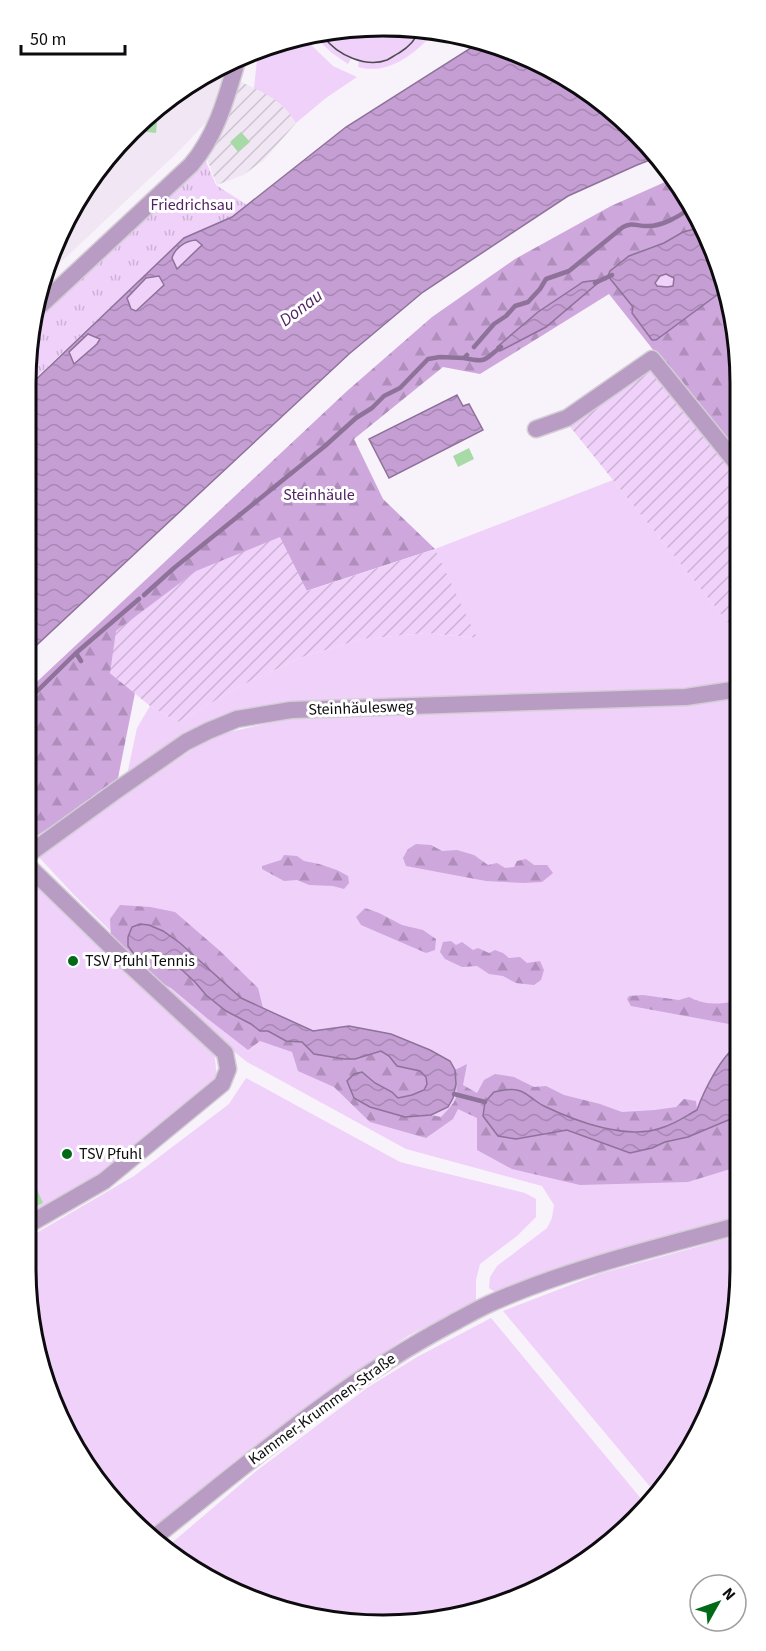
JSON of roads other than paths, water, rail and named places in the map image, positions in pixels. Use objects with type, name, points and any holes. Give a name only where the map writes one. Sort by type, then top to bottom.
[{"type":"street","points":[[46,300],[200,154],[222,110],[234,70]]},
{"type":"street","points":[[536,429],[567,418],[652,358],[730,455]]},
{"type":"street","name":"Steinhäulesweg","points":[[36,849],[186,742],[237,719],[291,710],[686,697],[730,690]]},
{"type":"street","points":[[36,874],[225,1053],[228,1069],[222,1084],[104,1181],[36,1220]]},
{"type":"street","name":"Kammer-Krummen-Straße","points":[[160,1533],[299,1422],[360,1378],[412,1345],[489,1304],[543,1283],[598,1264],[730,1228]]},
{"type":"water","name":"Donau","points":[[471,48],[516,62],[576,94],[612,122],[649,160],[568,196],[423,292],[349,354],[36,646],[36,379],[184,238],[232,217],[346,127]],"holes":[[[196,240],[202,245],[177,269],[172,258],[178,248],[184,243]],[[159,276],[164,285],[136,311],[131,309],[127,298],[146,278]],[[88,334],[100,339],[74,364],[69,352]]]},
{"type":"water","points":[[694,229],[712,271],[718,294],[656,340],[652,340],[632,313],[633,307],[608,276],[610,271],[629,256],[664,243],[683,232]],"holes":[[[666,274],[674,278],[673,286],[657,286],[655,283],[660,276]]]},
{"type":"water","points":[[598,280],[599,282],[546,327],[500,351],[497,347],[538,312],[583,282]]},
{"type":"water","points":[[457,395],[463,406],[469,404],[483,430],[389,478],[369,439]]},
{"type":"water","points":[[140,924],[163,931],[180,943],[241,998],[313,1031],[349,1026],[391,1034],[450,1061],[455,1070],[456,1084],[448,1107],[431,1115],[405,1117],[370,1107],[354,1098],[347,1081],[354,1074],[362,1072],[398,1098],[424,1090],[427,1084],[426,1077],[420,1071],[397,1066],[389,1056],[381,1051],[355,1059],[344,1059],[314,1054],[302,1042],[286,1041],[268,1031],[260,1031],[226,1011],[206,995],[182,970],[166,960],[142,959],[134,954],[128,946],[128,937],[132,927]]},
{"type":"water","points":[[730,1052],[730,1119],[688,1137],[665,1142],[652,1148],[630,1153],[567,1130],[516,1139],[498,1136],[483,1116],[485,1102],[494,1092],[512,1090],[521,1091],[557,1112],[603,1128],[619,1131],[650,1131],[664,1127],[697,1110],[708,1084]]},
{"type":"waterway","points":[[474,347],[494,324],[515,306],[528,302],[546,279],[569,271],[623,227],[632,224],[658,225],[685,212]]},
{"type":"waterway","points":[[595,283],[612,275]]},
{"type":"waterway","points":[[464,358],[482,360],[501,347]]},
{"type":"waterway","points":[[144,595],[356,418],[372,408],[384,396],[400,388],[428,359],[464,358],[467,355]]},
{"type":"waterway","points":[[36,692],[76,653],[139,599]]},
{"type":"waterway","points":[[76,653],[81,661]]},
{"type":"waterway","points":[[454,1094],[485,1102]]},
{"type":"tram line","points":[[328,41],[336,49],[352,58],[379,62],[405,49],[416,38]]},
{"type":"place","name":"TSV Pfuhl Tennis","points":[[73,961]]},
{"type":"place","name":"TSV Pfuhl","points":[[67,1154]]},
{"type":"park label","name":"Friedrichsau","points":[[192,205]]},
{"type":"park label","name":"Steinhäule","points":[[319,495]]}]
